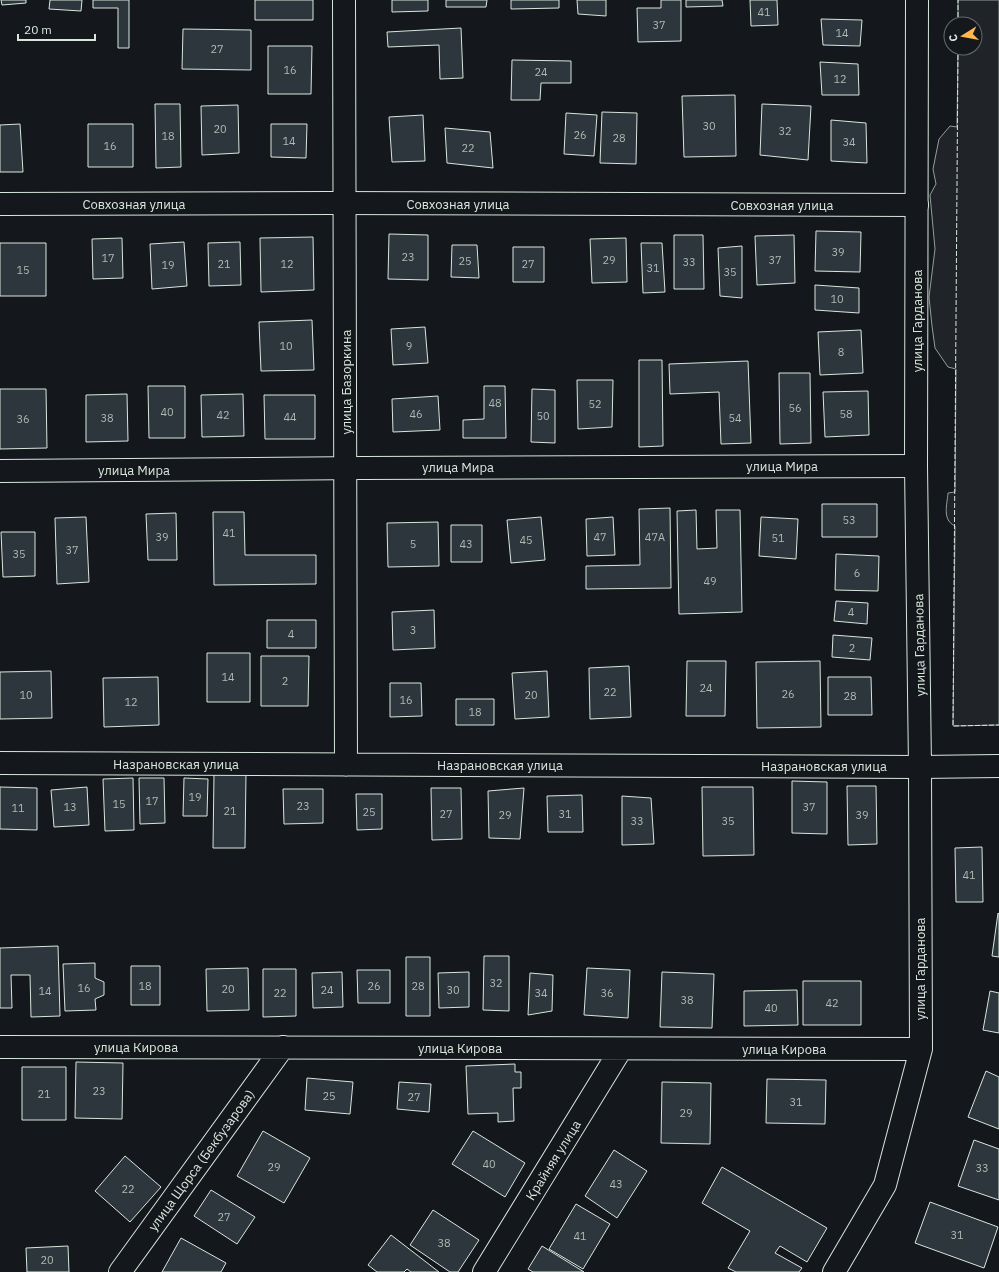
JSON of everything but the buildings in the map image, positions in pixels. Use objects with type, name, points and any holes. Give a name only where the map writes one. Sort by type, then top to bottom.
[{"type":"street","name":"улица Базоркина","points":[[344,0],[346,203],[346,765]]},
{"type":"street","name":"улица Гарданова","points":[[834,1272],[885,1185],[921,1049],[920,767],[916,466],[917,0]]},
{"type":"street","name":"Совхозная улица","points":[[0,204],[346,203],[917,205]]},
{"type":"street","name":"улица Мира","points":[[0,471],[916,466]]},
{"type":"street","name":"Назрановская улица","points":[[0,763],[920,767],[999,766]]},
{"type":"street","name":"улица Кирова","points":[[0,1047],[921,1049]]},
{"type":"street","name":"улица Щорса (Бекбузарова)","points":[[120,1272],[283,1047]]},
{"type":"street","name":"Крайняя улица","points":[[484,1272],[621,1049]]},
{"type":"shaded area","points":[[958,0],[999,0],[999,725],[953,726],[955,526],[948,520],[946,507],[948,493],[955,492],[956,369],[948,367],[935,348],[929,297],[935,249],[930,195],[936,184],[933,169],[939,139],[950,126],[957,127],[958,56],[983,56],[983,16],[958,16]]},
{"type":"fence","points":[[958,0],[958,16]]},
{"type":"fence","points":[[958,56],[953,726],[999,725]]}]
